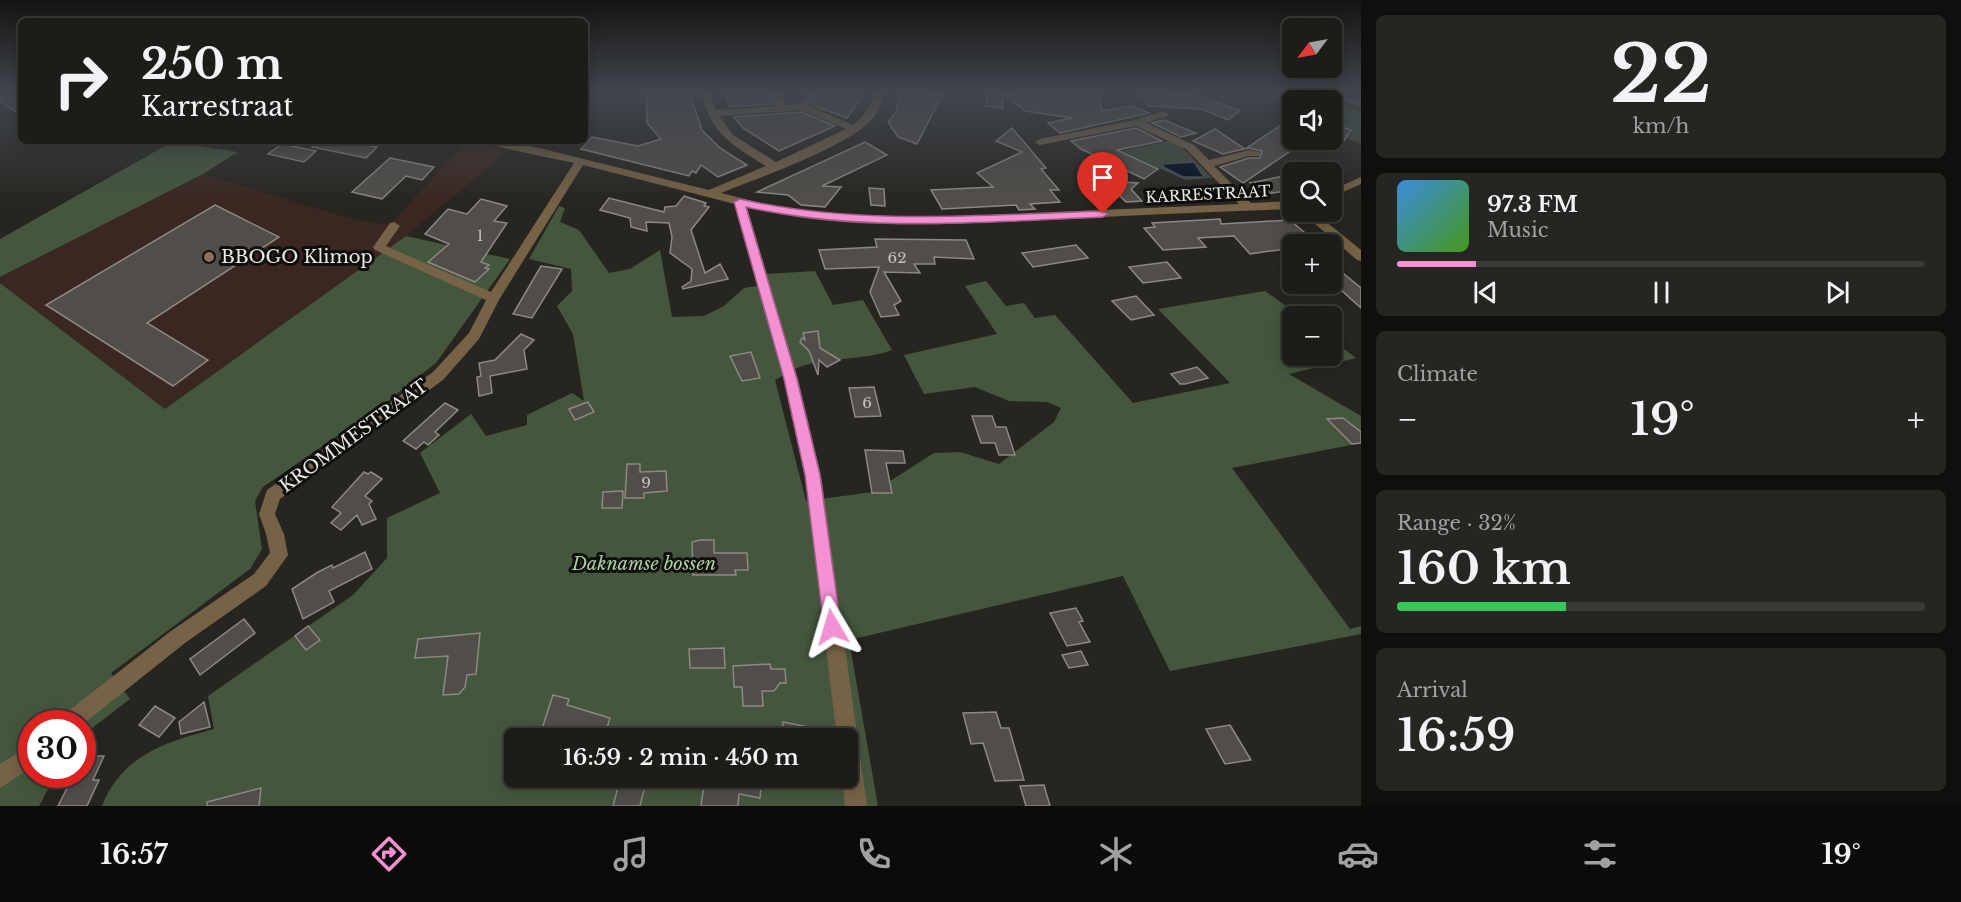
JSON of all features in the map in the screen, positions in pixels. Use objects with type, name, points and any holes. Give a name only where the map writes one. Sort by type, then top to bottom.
[{"type":"street","points":[[720,129],[734,142],[774,166]]},
{"type":"street","points":[[708,195],[854,129]]},
{"type":"street","points":[[1040,141],[1107,129]]},
{"type":"street","points":[[1149,129],[1190,147],[1248,207]]},
{"type":"street","name":"KARRESTRAAT","points":[[499,144],[781,212],[824,217],[909,221],[1282,205]]},
{"type":"street","points":[[1208,164],[1249,153],[1256,154]]},
{"type":"street","name":"KROMMESTRAAT","points":[[86,710],[178,638],[260,580],[279,555],[275,534],[267,514],[273,495],[438,376],[474,336],[494,298],[580,162]]},
{"type":"street","points":[[1342,189],[1361,180]]},
{"type":"street","points":[[740,202],[791,379],[813,475],[845,728]]},
{"type":"street","points":[[1319,222],[1361,257]]},
{"type":"street","points":[[394,226],[379,247],[494,298]]},
{"type":"street","points":[[0,777],[18,764]]},
{"type":"street","points":[[854,788],[856,806]]},
{"type":"shaded area","name":"BBOGO Klimop","points":[[465,144],[509,150],[406,236],[165,409],[0,283],[0,277],[203,174],[352,219],[389,225]]},
{"type":"green space","points":[[1347,129],[1361,129],[1361,144],[1346,138],[1351,130]]},
{"type":"green space","points":[[1169,141],[1181,146],[1212,178],[1185,180],[1122,151]]},
{"type":"green space","points":[[168,144],[185,144],[238,152],[203,174],[0,277],[0,239]]},
{"type":"green space","name":"Daknamse bossen","points":[[559,206],[565,208],[560,222],[579,230],[609,273],[630,269],[660,250],[672,317],[704,316],[724,306],[744,288],[770,284],[766,274],[815,271],[833,305],[863,300],[892,350],[805,365],[775,380],[806,501],[873,492],[934,453],[960,452],[999,464],[1054,422],[1061,408],[1047,402],[1009,401],[975,387],[924,394],[904,355],[997,334],[965,286],[986,281],[1006,306],[1024,303],[1035,318],[1055,315],[1133,403],[1230,383],[1158,309],[1265,291],[1286,306],[1282,306],[1282,366],[1322,366],[1289,374],[1361,416],[1361,443],[1232,468],[1350,629],[1361,626],[1361,634],[1170,671],[1123,576],[849,640],[878,806],[102,806],[121,774],[148,753],[179,739],[214,729],[208,696],[353,595],[387,558],[387,518],[440,493],[420,453],[471,414],[486,436],[527,425],[527,415],[572,393],[584,401],[573,334],[557,306],[572,291],[571,269],[529,259]]},
{"type":"green space","points":[[406,236],[510,259],[436,363],[385,403],[263,487],[255,501],[262,549],[250,569],[111,673],[130,699],[96,725],[96,710],[18,710],[18,788],[49,788],[39,806],[0,806],[0,283],[165,409]]},
{"type":"green space","name":"Daknamse bossen","points":[[1342,348],[1356,358],[1342,361]]},
{"type":"water","points":[[1194,162],[1204,177],[1183,177],[1163,167],[1163,164]]},
{"type":"building","points":[[652,129],[702,129],[720,148],[747,165],[718,177],[701,165],[696,173],[692,171],[689,176],[581,149],[592,137],[638,146],[661,139]]},
{"type":"building","points":[[744,129],[829,129],[779,151]]},
{"type":"building","points":[[892,129],[925,129],[917,144],[898,137]]},
{"type":"building","points":[[1013,129],[1046,168],[1041,169],[1059,190],[1050,190],[1060,202],[1030,204],[1035,209],[1019,210],[1016,205],[942,209],[931,190],[993,187],[977,173],[1022,152],[996,141]]},
{"type":"building","points":[[1055,129],[1080,129],[1060,133]]},
{"type":"building","points":[[1137,129],[1162,141],[1117,150],[1158,169],[1144,179],[1081,149],[1071,141]]},
{"type":"building","points":[[1164,129],[1185,129],[1196,133],[1181,137]]},
{"type":"building","points":[[1215,129],[1245,149],[1223,154],[1193,141]]},
{"type":"building","points":[[1276,129],[1282,129],[1282,150],[1292,150],[1243,183],[1220,167],[1249,158],[1260,158],[1262,151],[1246,149]]},
{"type":"building","points":[[1342,129],[1351,130],[1342,144]]},
{"type":"building","points":[[865,142],[887,155],[822,186],[841,187],[825,207],[801,205],[788,195],[757,192]]},
{"type":"building","points":[[282,144],[316,151],[304,162],[268,154]]},
{"type":"building","points":[[312,144],[361,144],[377,147],[366,158],[312,147]]},
{"type":"building","points":[[390,158],[434,167],[422,180],[406,176],[382,199],[352,192]]},
{"type":"building","points":[[1282,176],[1282,192],[1265,194],[1250,183]]},
{"type":"building","points":[[1087,180],[1138,183],[1131,189],[1142,201],[1126,202],[1120,196],[1100,195]]},
{"type":"building","points":[[869,188],[884,189],[885,206],[871,205]]},
{"type":"building","points":[[684,196],[706,203],[704,206],[709,207],[691,230],[705,273],[720,264],[728,279],[683,289],[682,287],[691,281],[692,269],[670,253],[672,237],[669,223],[646,222],[647,231],[631,227],[630,218],[600,210],[609,198],[664,212],[665,207],[676,206]]},
{"type":"building","points":[[481,199],[507,206],[494,221],[507,223],[481,262],[489,265],[485,268],[489,269],[475,282],[428,262],[449,244],[425,234],[448,209],[467,214]]},
{"type":"building","points":[[215,205],[279,237],[147,323],[208,360],[173,386],[46,305]]},
{"type":"building","points":[[1220,219],[1221,224],[1282,220],[1292,222],[1306,234],[1282,234],[1282,249],[1250,254],[1234,236],[1198,238],[1206,247],[1163,250],[1144,228],[1155,227],[1152,223]]},
{"type":"building","points":[[875,239],[966,240],[974,259],[934,257],[935,264],[914,264],[920,273],[884,272],[901,301],[894,305],[899,315],[881,317],[870,292],[879,267],[825,269],[819,250],[877,247]]},
{"type":"building","points":[[1076,245],[1088,258],[1033,267],[1022,253]]},
{"type":"building","points":[[1167,262],[1181,278],[1143,283],[1129,267]]},
{"type":"building","points":[[541,266],[562,269],[532,318],[513,314]]},
{"type":"building","points":[[1342,272],[1361,288],[1361,308],[1342,291]]},
{"type":"building","points":[[1136,296],[1154,315],[1131,320],[1112,301]]},
{"type":"building","points":[[818,331],[820,348],[840,360],[827,367],[819,360],[818,375],[809,351],[800,342],[802,338],[805,340],[803,333]]},
{"type":"building","points":[[521,334],[534,340],[524,350],[527,369],[490,376],[492,393],[479,396],[477,377],[481,376],[479,363],[495,360]]},
{"type":"building","points":[[751,352],[760,378],[742,381],[730,356]]},
{"type":"building","points":[[1197,367],[1208,378],[1180,384],[1171,374]]},
{"type":"building","points":[[874,387],[881,416],[855,417],[849,388]]},
{"type":"building","points":[[588,402],[594,412],[575,420],[569,409]]},
{"type":"building","points":[[445,403],[458,410],[435,432],[439,435],[428,445],[424,442],[416,449],[403,441]]},
{"type":"building","points":[[972,416],[992,416],[996,427],[1006,427],[1015,455],[999,455],[995,443],[981,443]]},
{"type":"building","points":[[1343,418],[1361,432],[1361,443],[1352,444],[1327,419]]},
{"type":"building","points":[[865,450],[903,451],[905,463],[886,463],[892,493],[872,493]]},
{"type":"building","points":[[627,464],[640,464],[640,472],[666,471],[667,491],[644,493],[644,498],[625,498]]},
{"type":"building","points":[[364,472],[368,474],[371,472],[382,479],[365,496],[372,501],[369,504],[376,519],[362,525],[357,515],[341,530],[331,523],[341,513],[332,507]]},
{"type":"building","points":[[623,491],[622,508],[602,508],[603,492]]},
{"type":"building","points":[[714,540],[714,553],[747,553],[748,570],[735,570],[736,575],[693,575],[692,542]]},
{"type":"building","points":[[365,552],[372,569],[329,591],[334,602],[303,619],[292,589],[318,572],[332,565],[333,568]]},
{"type":"building","points":[[1076,608],[1083,621],[1079,622],[1090,642],[1067,646],[1050,613]]},
{"type":"building","points":[[244,619],[255,633],[200,675],[190,659]]},
{"type":"building","points":[[308,626],[320,640],[306,650],[295,636]]},
{"type":"building","points":[[480,633],[476,674],[467,675],[465,687],[459,694],[443,695],[448,656],[415,658],[418,639]]},
{"type":"building","points":[[724,648],[725,668],[690,668],[689,649]]},
{"type":"building","points":[[1081,651],[1088,665],[1069,668],[1062,655]]},
{"type":"building","points":[[770,664],[771,669],[785,669],[786,683],[780,683],[774,691],[762,691],[763,706],[743,706],[742,687],[734,687],[733,666]]},
{"type":"building","points":[[553,695],[569,699],[567,705],[610,718],[607,728],[542,728]]},
{"type":"building","points":[[204,702],[210,727],[181,734],[179,722]]},
{"type":"building","points":[[155,706],[175,718],[159,737],[139,725]]},
{"type":"building","points":[[996,712],[1001,728],[1009,728],[1024,780],[995,781],[983,743],[971,744],[963,713]]},
{"type":"building","points":[[783,722],[814,728],[783,728]]},
{"type":"building","points":[[1230,725],[1251,760],[1225,764],[1206,729]]},
{"type":"building","points":[[96,756],[104,756],[96,773]]},
{"type":"building","points":[[1044,785],[1050,806],[1026,806],[1020,786]]},
{"type":"building","points":[[67,788],[95,788],[87,806],[58,806]]},
{"type":"building","points":[[261,788],[259,806],[207,806],[207,802]]},
{"type":"building","points":[[618,788],[644,788],[640,806],[613,806]]},
{"type":"building","points":[[703,788],[761,788],[760,798],[739,794],[738,806],[701,806]]},
{"type":"place","name":"BBOGO Klimop","points":[[209,257]]},
{"type":"route","points":[[832,627],[813,475],[791,379],[763,289],[740,202],[781,212],[846,219],[966,220],[1103,214]]}]
